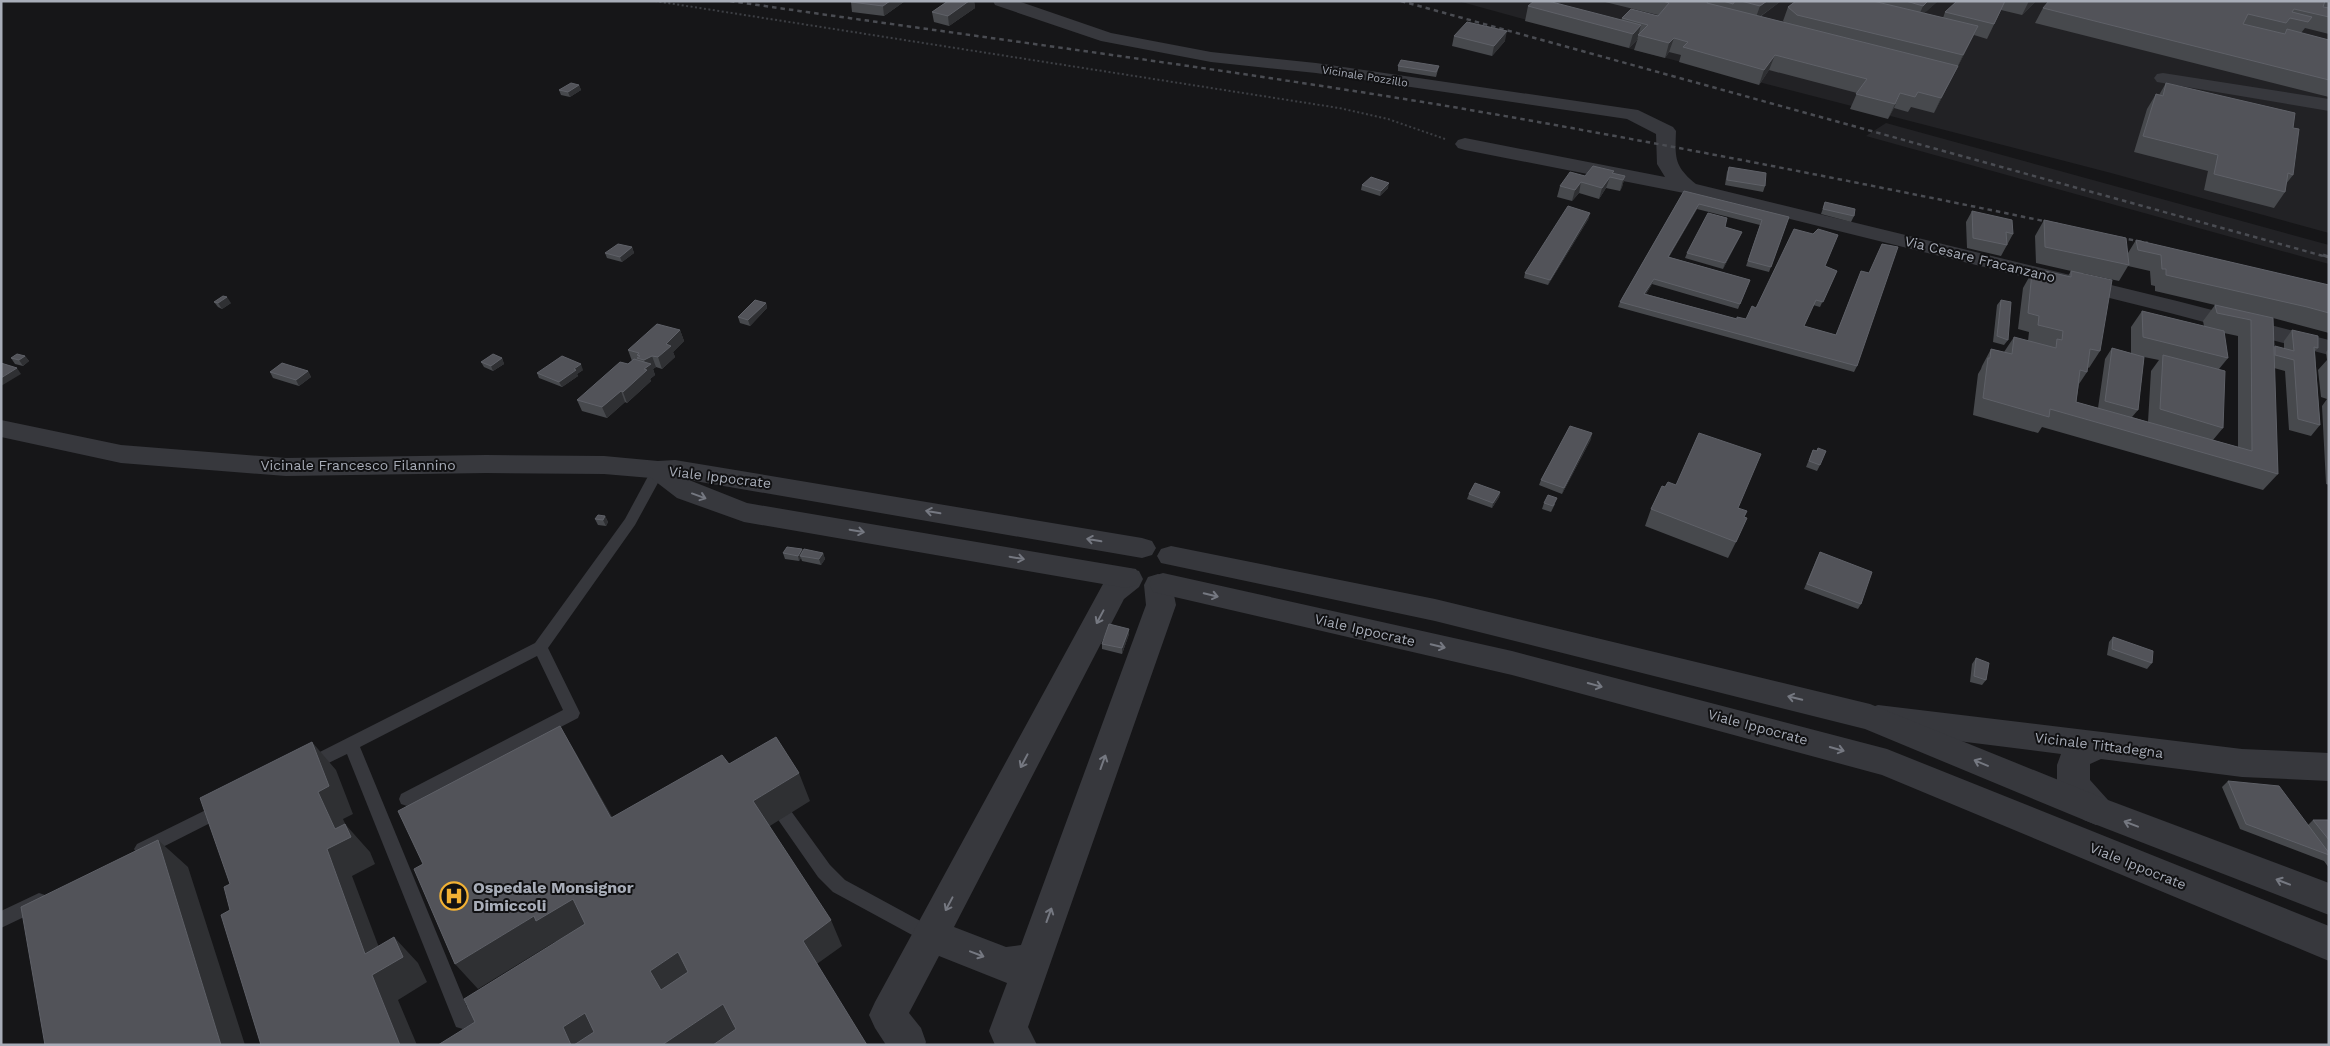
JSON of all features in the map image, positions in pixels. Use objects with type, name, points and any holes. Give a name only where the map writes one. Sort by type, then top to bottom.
[{"type":"main road","points":[[2312,1],[2329,6]]},
{"type":"street","name":"Vicinale Pozzillo","points":[[1001,1],[1107,37],[1211,57],[1316,68],[1478,94],[1631,114],[1666,131],[1666,162],[1668,168],[1670,173],[1688,188]]},
{"type":"street","points":[[2163,78],[2329,105]]},
{"type":"street","name":"Via Cesare Fracanzano","points":[[1464,144],[1688,188],[2177,308],[2329,348]]},
{"type":"street","name":"Vicinale Francesco Filannino","points":[[1,428],[121,454],[286,467],[594,465],[658,470]]},
{"type":"street","name":"Viale Ippocrate","points":[[658,470],[669,482],[685,490],[744,512],[1148,572],[1436,610],[1870,716],[2096,810],[2329,899]]},
{"type":"street","points":[[906,1042],[888,1015],[932,936],[1113,592],[1148,572],[1161,605],[1008,1031],[1018,1045]]},
{"type":"street","name":"Viale Ippocrate","points":[[1148,572],[1512,663],[1887,763],[2329,944]]},
{"type":"street","name":"Vicinale Tittadegna","points":[[1870,716],[2242,763],[2329,767]]},
{"type":"street","points":[[2096,810],[2076,790],[2071,771],[2076,756],[2098,745]]},
{"type":"street","points":[[932,936],[1006,965],[1032,961]]},
{"type":"lane","points":[[290,775],[540,647],[630,522],[658,470]]},
{"type":"lane","points":[[407,799],[572,713],[540,647]]},
{"type":"lane","points":[[351,744],[463,1020],[504,994]]},
{"type":"lane","points":[[132,854],[237,801]]},
{"type":"lane","points":[[785,816],[824,871],[839,886],[932,936]]},
{"type":"lane","points":[[1,920],[54,893]]},
{"type":"path","points":[[655,1],[1339,108],[1388,119],[1421,132],[1464,144]]},
{"type":"shaded area","points":[[1458,1],[2329,1],[2329,233],[2111,173],[1631,49]]},
{"type":"shaded area","points":[[1886,123],[2329,245],[2329,264],[1866,136]]},
{"type":"building","points":[[852,1],[890,1],[883,6]]},
{"type":"building","points":[[948,1],[969,1],[948,16],[932,12]]},
{"type":"building","points":[[1534,1],[1548,1],[1641,25],[1633,34],[1528,6]]},
{"type":"building","points":[[1663,1],[1708,1],[1707,3],[1958,66],[1941,98],[1918,92],[1915,97],[1900,93],[1895,104],[1856,94],[1867,79],[1775,55],[1764,70],[1683,47],[1688,42],[1674,38],[1669,43],[1638,35],[1648,25],[1622,18],[1631,9],[1658,16],[1669,3]]},
{"type":"building","points":[[1723,1],[1735,1],[1733,4]]},
{"type":"building","points":[[1741,1],[1767,1],[1760,6]]},
{"type":"building","points":[[1796,1],[1873,1],[1978,26],[1963,55],[1797,15],[1788,7]]},
{"type":"building","points":[[1906,1],[1928,1],[1923,6]]},
{"type":"building","points":[[1957,1],[2005,1],[1994,24],[1945,12]]},
{"type":"building","points":[[2049,1],[2325,1],[2323,7],[2329,8],[2329,17],[2294,9],[2292,12],[2312,17],[2308,22],[2290,18],[2286,23],[2248,14],[2243,24],[2285,34],[2287,29],[2329,40],[2329,80],[2043,8]]},
{"type":"building","points":[[1467,22],[1507,31],[1494,46],[1454,36]]},
{"type":"building","points":[[1401,60],[1439,66],[1436,72],[1398,66]]},
{"type":"building","points":[[571,83],[579,85],[568,92],[559,90]]},
{"type":"building","points":[[2166,83],[2295,113],[2293,128],[2299,129],[2293,175],[2288,173],[2285,192],[2214,174],[2218,155],[2143,136],[2156,94],[2163,96]]},
{"type":"building","points":[[1593,166],[1625,176],[1623,180],[1610,177],[1602,188],[1581,182],[1575,190],[1560,186],[1570,172],[1585,176]]},
{"type":"building","points":[[1729,167],[1766,173],[1765,186],[1727,180]]},
{"type":"building","points":[[1371,177],[1389,183],[1381,191],[1362,185]]},
{"type":"building","points":[[1684,191],[1789,217],[1771,267],[1748,261],[1762,220],[1699,204],[1668,257],[1750,280],[1740,304],[1654,279],[1644,294],[1737,319],[1737,317],[1746,319],[1752,306],[1756,308],[1794,229],[1813,234],[1818,229],[1838,235],[1825,266],[1837,271],[1823,302],[1816,300],[1804,326],[1836,335],[1861,271],[1869,273],[1882,244],[1898,247],[1857,366],[1620,302]]},
{"type":"building","points":[[1825,202],[1855,209],[1854,216],[1823,209]]},
{"type":"building","points":[[1568,206],[1590,213],[1550,280],[1525,273]]},
{"type":"building","points":[[1972,211],[2012,220],[2013,234],[2006,232],[2007,245],[1973,238]]},
{"type":"building","points":[[1708,213],[1727,218],[1725,227],[1742,232],[1725,263],[1687,253]]},
{"type":"building","points":[[2044,220],[2126,238],[2129,265],[2045,247]]},
{"type":"building","points":[[2136,240],[2329,285],[2329,313],[2166,275],[2166,269],[2162,269],[2161,255],[2138,250]]},
{"type":"building","points":[[618,244],[632,247],[620,257],[605,253]]},
{"type":"building","points":[[2045,271],[2071,277],[2071,271],[2112,280],[2100,351],[2090,349],[2087,372],[2080,370],[2076,402],[2252,451],[2251,320],[2217,313],[2215,305],[2273,318],[2278,474],[2050,409],[2049,417],[1983,398],[1988,358],[1990,358],[1991,349],[2012,354],[2014,337],[2056,348],[2057,339],[2062,340],[2063,331],[2038,325],[2039,316],[2028,313],[2032,272],[2046,275]]},
{"type":"building","points":[[223,296],[227,297],[218,303],[214,302]]},
{"type":"building","points":[[755,300],[766,303],[748,320],[738,317]]},
{"type":"building","points":[[2001,300],[2011,302],[2008,340],[1997,336]]},
{"type":"building","points":[[2142,311],[2224,331],[2228,358],[2143,337]]},
{"type":"building","points":[[657,324],[680,330],[666,344],[671,346],[658,357],[652,356],[644,360],[637,358],[640,356],[637,355],[639,353],[628,350]]},
{"type":"building","points":[[2292,330],[2318,336],[2318,348],[2314,347],[2320,425],[2298,419],[2294,360],[2275,355],[2275,346],[2294,351]]},
{"type":"building","points":[[2112,348],[2144,357],[2138,410],[2105,401]]},
{"type":"building","points":[[17,354],[25,356],[19,360],[11,358]]},
{"type":"building","points":[[493,354],[502,358],[491,366],[481,362]]},
{"type":"building","points":[[2163,355],[2225,371],[2223,428],[2160,409]]},
{"type":"building","points":[[562,356],[581,364],[559,382],[537,373]]},
{"type":"building","points":[[634,359],[651,364],[623,392],[621,391],[602,407],[577,400],[620,362],[628,364]]},
{"type":"building","points":[[1,363],[17,368],[1,378]]},
{"type":"building","points":[[282,363],[308,371],[296,380],[270,372]]},
{"type":"building","points":[[1570,426],[1592,433],[1564,488],[1541,480]]},
{"type":"building","points":[[1699,433],[1761,454],[1738,508],[1747,511],[1744,517],[1747,518],[1736,542],[1651,509],[1662,486],[1665,487],[1668,482],[1676,485]]},
{"type":"building","points":[[1818,448],[1826,451],[1820,465],[1809,461],[1813,450],[1817,451]]},
{"type":"building","points":[[1475,483],[1500,492],[1493,503],[1469,494]]},
{"type":"building","points":[[1548,495],[1557,498],[1553,506],[1544,503]]},
{"type":"building","points":[[598,515],[605,516],[603,520],[595,519]]},
{"type":"building","points":[[787,547],[802,549],[798,556],[783,553]]},
{"type":"building","points":[[804,549],[823,553],[819,559],[800,556]]},
{"type":"building","points":[[1820,552],[1872,572],[1861,604],[1807,584]]},
{"type":"building","points":[[1109,624],[1129,629],[1122,648],[1102,644]]},
{"type":"building","points":[[2113,637],[2153,651],[2152,663],[2112,649]]},
{"type":"building","points":[[1976,658],[1989,663],[1986,680],[1974,676]]},
{"type":"building","points":[[560,726],[611,818],[722,755],[729,764],[776,737],[799,773],[753,801],[831,920],[803,941],[867,1045],[713,1045],[736,1029],[723,1004],[662,1045],[574,1045],[594,1032],[585,1013],[563,1027],[571,1045],[438,1045],[475,1022],[464,999],[585,924],[573,899],[536,921],[534,916],[455,964],[414,869],[423,864],[398,811]],"holes":[[[678,952],[688,972],[661,990],[650,971]]]},
{"type":"building","points":[[312,742],[329,786],[318,792],[335,829],[345,824],[351,837],[327,849],[365,954],[394,937],[403,957],[372,975],[400,1045],[261,1045],[221,915],[230,910],[224,887],[230,884],[200,798]]},
{"type":"building","points":[[2228,781],[2279,786],[2329,855],[2246,824]]},
{"type":"building","points":[[2313,820],[2329,820],[2329,840]]},
{"type":"building","points":[[158,840],[221,1045],[45,1045],[21,907]]},
{"type":"railway","points":[[730,1],[1182,65],[1453,107],[1756,163],[2058,224]]},
{"type":"railway","points":[[1401,1],[2327,257]]},
{"type":"railway","points":[[2112,236],[2148,243]]},
{"type":"railway","points":[[2323,255],[2329,257]]},
{"type":"place","name":"Ospedale Monsignor Dimiccoli","points":[[454,896]]}]
